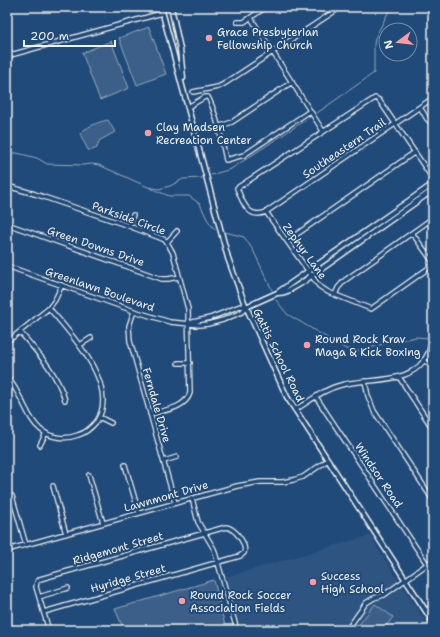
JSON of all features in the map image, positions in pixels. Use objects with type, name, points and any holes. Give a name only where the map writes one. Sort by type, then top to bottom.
[{"type":"main road","name":"Gattis School Road","points":[[161,7],[231,268],[246,307],[281,386],[295,410],[433,622]]},
{"type":"main road","name":"Gattis School Road","points":[[171,7],[180,48],[184,89]]},
{"type":"main road","name":"Greenlawn Boulevard","points":[[246,307],[277,293],[433,184]]},
{"type":"main road","name":"Greenlawn Boulevard","points":[[277,293],[282,294],[311,276],[433,190]]},
{"type":"street","points":[[237,22],[244,22],[266,7]]},
{"type":"street","points":[[193,92],[224,84],[341,7]]},
{"type":"street","points":[[427,7],[433,10]]},
{"type":"street","points":[[7,56],[162,13]]},
{"type":"street","points":[[251,18],[323,131]]},
{"type":"street","points":[[218,126],[232,122],[292,82]]},
{"type":"street","points":[[188,108],[205,97],[208,97],[211,101],[226,160],[244,155],[310,111]]},
{"type":"street","points":[[266,212],[256,214],[248,210],[243,204],[237,188],[375,98],[379,100],[433,179]]},
{"type":"street","name":"Southeastern Trail","points":[[266,212],[433,98]]},
{"type":"street","points":[[420,107],[427,119],[433,124]]},
{"type":"street","points":[[287,241],[415,152]]},
{"type":"street","name":"Parkside Circle","points":[[7,186],[22,189],[129,226],[167,242],[173,253],[188,309],[190,389],[187,399],[178,406],[150,414]]},
{"type":"street","name":"Zephyr Lane","points":[[266,212],[319,286],[371,309],[433,265]]},
{"type":"street","points":[[129,226],[133,215]]},
{"type":"street","points":[[335,294],[344,281],[433,218]]},
{"type":"street","name":"Green Downs Drive","points":[[7,224],[162,279],[179,277]]},
{"type":"street","points":[[167,242],[176,231]]},
{"type":"street","points":[[412,233],[433,262]]},
{"type":"street","name":"Greenlawn Boulevard","points":[[7,266],[162,320],[200,325],[218,322],[242,312],[246,307],[240,306],[210,318],[189,323]]},
{"type":"street","points":[[7,342],[49,308],[56,300],[62,285]]},
{"type":"street","points":[[7,376],[34,423],[46,433],[59,438],[76,436],[88,430],[99,417],[103,405],[101,389],[96,375],[80,345],[49,308]]},
{"type":"street","name":"Ferndale Drive","points":[[134,311],[129,326],[129,336],[175,503]]},
{"type":"street","points":[[295,410],[335,386],[399,377],[413,371],[423,360],[430,346],[433,330]]},
{"type":"street","points":[[20,332],[52,371],[65,400]]},
{"type":"street","points":[[80,345],[91,338]]},
{"type":"street","points":[[423,360],[433,366]]},
{"type":"street","points":[[178,363],[190,363]]},
{"type":"street","points":[[399,377],[433,429]]},
{"type":"street","points":[[365,381],[368,396],[374,411],[433,500]]},
{"type":"street","name":"Windsor Road","points":[[316,397],[427,564]]},
{"type":"street","points":[[99,417],[111,423]]},
{"type":"street","points":[[40,445],[46,433]]},
{"type":"street","points":[[164,461],[177,457]]},
{"type":"street","name":"Lawnmont Drive","points":[[7,550],[247,484],[293,480],[303,476],[328,460]]},
{"type":"street","points":[[125,465],[139,513]]},
{"type":"street","points":[[89,475],[103,523]]},
{"type":"street","points":[[53,486],[66,534]]},
{"type":"street","points":[[12,496],[26,545]]},
{"type":"street","points":[[192,498],[197,519],[212,544],[237,630]]},
{"type":"street","name":"Ridgemont Street","points":[[39,597],[36,587],[37,582],[42,578],[228,527],[233,529],[244,546],[245,551],[240,556],[218,563]]},
{"type":"street","points":[[347,630],[366,603],[384,594],[433,560]]},
{"type":"street","name":"Hyridge Street","points":[[44,612],[218,563]]},
{"type":"street","points":[[49,630],[39,597],[68,588]]},
{"type":"street","points":[[426,611],[433,606]]},
{"type":"street","points":[[7,622],[9,630]]},
{"type":"shaded area","points":[[149,27],[166,74],[137,85],[119,38]]},
{"type":"shaded area","points":[[111,41],[129,88],[100,100],[82,53]]},
{"type":"shaded area","points":[[108,120],[115,132],[99,141],[97,148],[88,150],[80,134],[92,125]]},
{"type":"shaded area","name":"Success High School","points":[[371,535],[379,551],[431,630],[240,630],[226,577]]},
{"type":"shaded area","name":"Round Rock Soccer Association Fields","points":[[214,580],[226,630],[124,630],[115,609]]},
{"type":"shaded area","points":[[375,604],[393,617],[383,630],[355,630]]},
{"type":"waterway","points":[[317,113],[374,73],[375,38],[391,7]]},
{"type":"waterway","points":[[211,175],[231,169],[310,117]]},
{"type":"waterway","points":[[7,153],[17,153],[37,158],[47,164],[99,165],[148,187],[159,189],[170,186],[183,179],[202,178]]},
{"type":"waterway","points":[[150,188],[169,196],[189,196],[200,204],[207,219],[215,230]]},
{"type":"waterway","points":[[225,232],[244,237],[253,250],[272,290]]},
{"type":"waterway","points":[[276,300],[287,314],[346,349],[359,351],[416,337],[429,338]]},
{"type":"place","name":"Grace Presbyterian Fellowship Church","points":[[209,38]]},
{"type":"place","name":"Clay Madsen Recreation Center","points":[[148,133]]},
{"type":"place","name":"Round Rock Krav Maga & Kick Boxing","points":[[307,345]]},
{"type":"place","name":"Success High School","points":[[313,582]]},
{"type":"place","name":"Round Rock Soccer Association Fields","points":[[182,601]]}]
